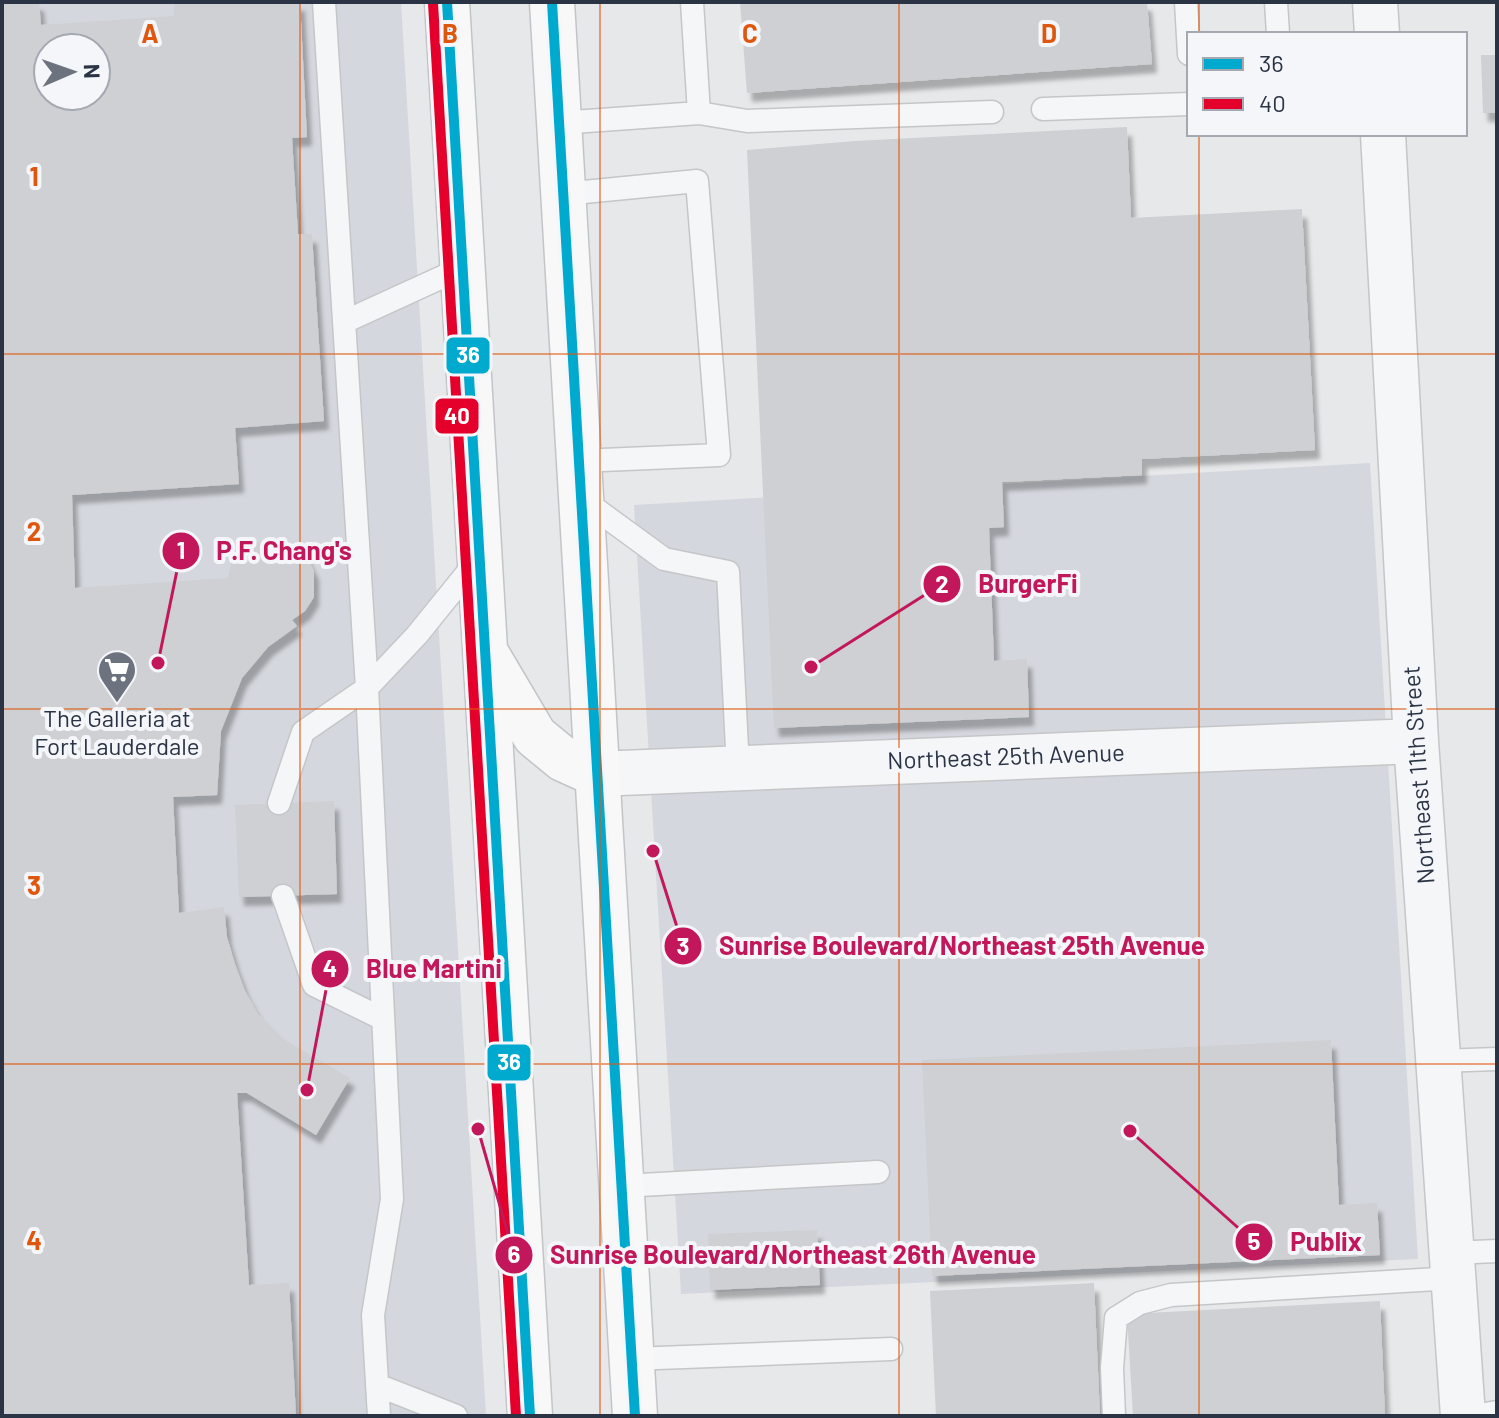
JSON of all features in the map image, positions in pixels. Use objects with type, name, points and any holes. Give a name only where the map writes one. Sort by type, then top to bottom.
[{"type":"main road","points":[[447,2],[530,1416]]},
{"type":"main road","points":[[552,2],[635,1416]]},
{"type":"main road","points":[[485,653],[535,736],[563,759],[596,774]]},
{"type":"street","points":[[1375,2],[1377,32]]},
{"type":"street","name":"Northeast 11th Street","points":[[1383,136],[1416,741],[1463,1416]]},
{"type":"street","name":"Northeast 25th Avenue","points":[[596,774],[1416,741]]},
{"type":"lane","points":[[324,2],[367,688],[392,1199],[373,1315],[379,1416]]},
{"type":"lane","points":[[692,2],[699,113]]},
{"type":"lane","points":[[1186,2],[1188,32]]},
{"type":"lane","points":[[1276,2],[1278,32]]},
{"type":"lane","points":[[1043,109],[1187,104]]},
{"type":"lane","points":[[559,123],[699,113],[747,121],[992,112]]},
{"type":"lane","points":[[563,194],[697,181],[719,455],[580,480]]},
{"type":"lane","points":[[344,322],[462,268]]},
{"type":"lane","points":[[580,480],[664,559],[728,572],[738,768]]},
{"type":"lane","points":[[279,803],[303,732],[367,688],[417,635],[479,558]]},
{"type":"lane","points":[[283,896],[314,985],[383,1019]]},
{"type":"lane","points":[[1439,1061],[1497,1059]]},
{"type":"lane","points":[[622,1186],[878,1172]]},
{"type":"lane","points":[[1114,1416],[1112,1368],[1116,1318],[1140,1303],[1171,1295],[1453,1265],[1497,1251]]},
{"type":"lane","points":[[631,1359],[891,1349]]},
{"type":"lane","points":[[377,1385],[456,1416]]},
{"type":"lane","points":[[1472,1416],[1497,1412]]},
{"type":"shaded area","points":[[2,2],[401,2],[486,1416],[2,1416]]},
{"type":"shaded area","points":[[1370,463],[1418,1259],[681,1294],[634,505]]},
{"type":"building","name":"The Galleria at Fort Lauderdale","points":[[2,2],[39,2],[41,25],[174,16],[174,2],[300,2],[307,137],[292,138],[298,234],[312,234],[324,421],[235,428],[239,484],[72,495],[75,588],[228,578],[231,563],[245,547],[264,540],[285,539],[305,553],[314,571],[314,597],[305,611],[292,620],[297,626],[268,647],[242,678],[221,731],[217,795],[173,797],[179,913],[224,907],[227,937],[235,964],[258,1014],[283,1039],[350,1078],[316,1135],[247,1093],[237,1093],[249,1285],[289,1283],[296,1416],[2,1416]]},
{"type":"building","points":[[740,2],[1147,2],[1152,64],[747,93]]},
{"type":"building","points":[[1481,55],[1497,55],[1497,113],[1483,113]]},
{"type":"building","points":[[1127,127],[1131,218],[1302,209],[1315,450],[1142,459],[1142,475],[1002,482],[1004,527],[989,528],[994,661],[1027,659],[1029,717],[774,728],[747,150],[855,141]]},
{"type":"building","points":[[334,801],[337,894],[239,897],[235,805]]},
{"type":"building","points":[[1331,1040],[1339,1205],[1377,1203],[1380,1255],[932,1276],[922,1060]]},
{"type":"building","points":[[817,1230],[820,1285],[710,1290],[708,1234]]},
{"type":"building","points":[[1094,1283],[1100,1416],[936,1416],[930,1291]]},
{"type":"building","points":[[1380,1301],[1385,1416],[1133,1416],[1127,1314]]},
{"type":"transit line","name":"36","points":[[447,2],[530,1416]]},
{"type":"transit line","name":"36","points":[[552,2],[635,1416]]},
{"type":"transit line","name":"40","points":[[433,3],[516,1416]]},
{"type":"place","name":"P.F. Chang's","points":[[158,663]]},
{"type":"place","name":"BurgerFi","points":[[811,667]]},
{"type":"place","name":"The Galleria at Fort Lauderdale","points":[[117,704]]},
{"type":"place","name":"Sunrise Boulevard/Northeast 25th Avenue","points":[[653,851]]},
{"type":"place","name":"Blue Martini","points":[[307,1090]]},
{"type":"place","name":"Sunrise Boulevard/Northeast 26th Avenue","points":[[478,1129]]},
{"type":"place","name":"Publix","points":[[1130,1131]]}]
